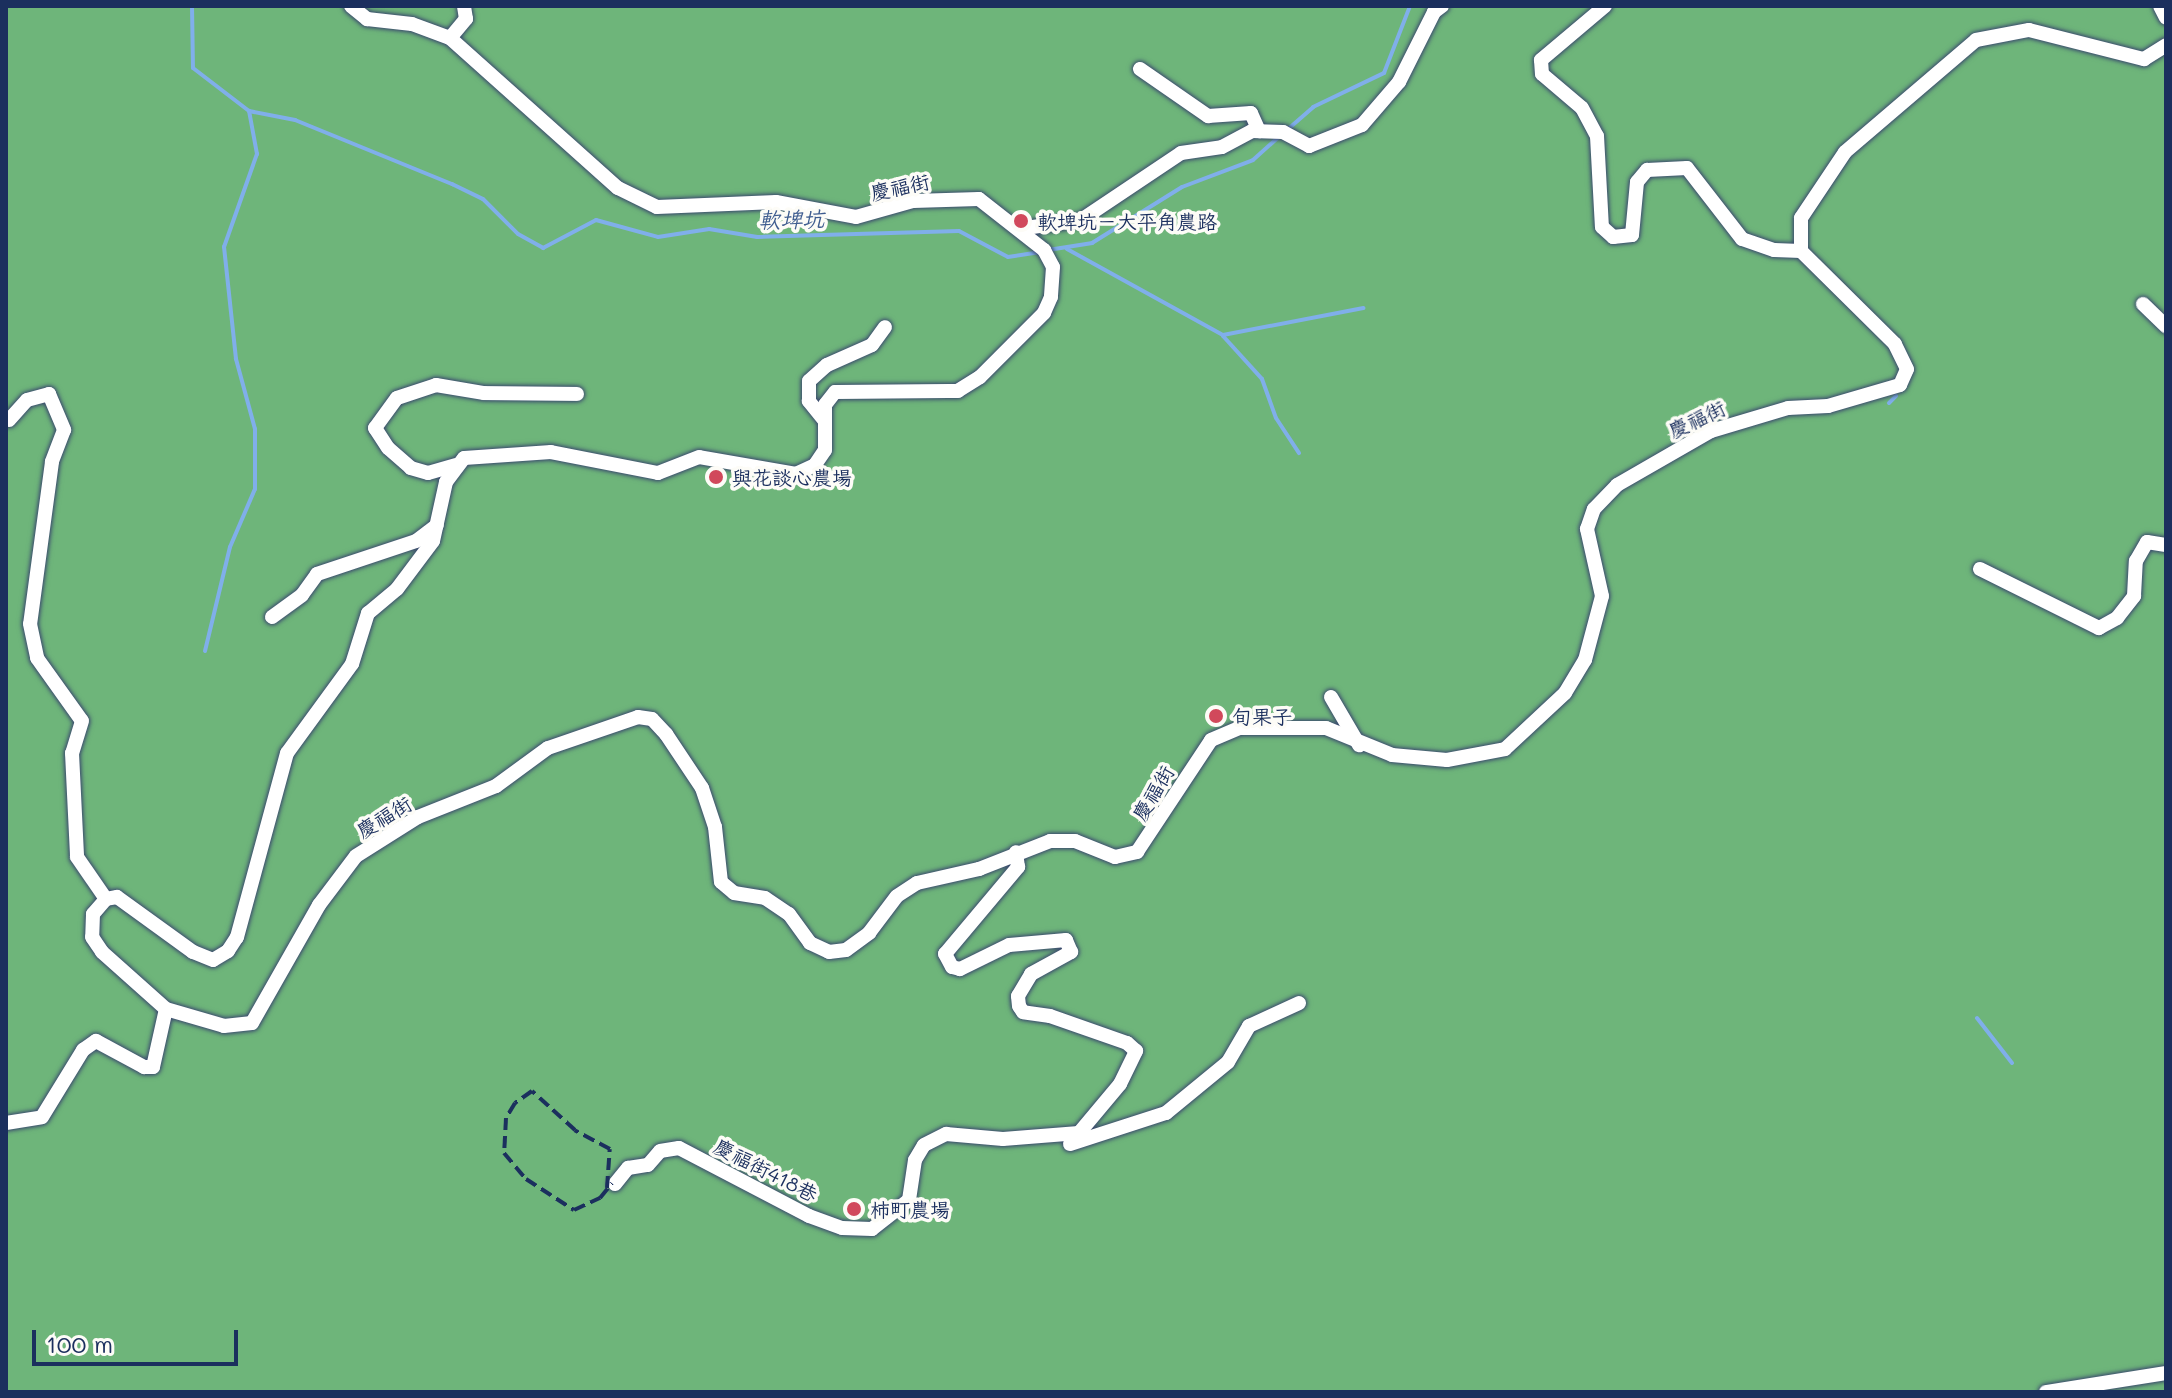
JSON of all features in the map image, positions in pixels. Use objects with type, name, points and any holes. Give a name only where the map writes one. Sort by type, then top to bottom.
[{"type":"street","name":"慶福街","points":[[351,6],[367,19],[412,24],[450,38],[609,181],[657,207],[776,202],[856,217],[913,201],[951,197],[979,199],[1046,254],[1051,297],[1044,313],[980,377],[958,391],[835,392],[825,405],[825,450],[815,465],[796,474],[699,457],[658,473],[532,450],[464,458],[456,465]]},
{"type":"street","points":[[450,38],[466,19],[464,6]]},
{"type":"street","points":[[1019,229],[1081,220],[1181,153],[1222,147],[1255,131],[1283,132],[1309,146],[1362,125],[1399,82],[1434,12],[1442,6]]},
{"type":"street","points":[[1605,6],[1541,60],[1542,74],[1582,108],[1597,136],[1602,227],[1613,237],[1632,235],[1637,182],[1647,170],[1687,168],[1742,239],[1774,250],[1801,251],[1801,218],[1845,152],[1976,40],[2043,31],[2144,59],[2166,45]]},
{"type":"street","points":[[2160,6],[2166,18]]},
{"type":"street","points":[[1140,69],[1208,116],[1251,113],[1255,131]]},
{"type":"street","name":"慶福街","points":[[106,899],[93,914],[92,937],[166,1009],[224,1026],[252,1023],[319,905],[356,856],[418,817],[496,786],[548,748],[638,717],[652,719],[666,734],[702,788],[715,827],[721,882],[734,893],[765,898],[789,914],[810,943],[829,952],[846,950],[869,933],[897,896],[917,883],[979,869],[1050,841],[1075,841],[1115,857],[1137,852],[1211,740],[1239,728],[1326,728],[1359,745],[1392,755],[1447,760],[1505,749],[1565,693],[1585,660],[1602,596],[1587,529],[1594,509],[1617,485],[1711,431],[1788,408],[1828,406],[1900,385],[1907,369],[1895,344],[1801,251]]},
{"type":"street","points":[[2143,304],[2166,326]]},
{"type":"street","points":[[825,421],[809,401],[809,381],[827,365],[872,345],[885,327]]},
{"type":"street","points":[[456,465],[428,473],[411,468],[388,448],[375,428],[397,398],[436,385],[484,393],[577,394]]},
{"type":"street","points":[[9,420],[27,400],[49,394],[64,430],[52,462],[30,624],[37,658],[82,721],[72,753],[77,857],[106,899],[126,901],[193,952],[213,960],[228,951],[237,937],[287,753],[352,664],[368,613],[420,562],[437,525],[446,482],[456,465]]},
{"type":"street","points":[[272,617],[302,595],[317,574],[416,541],[437,525]]},
{"type":"street","points":[[1980,569],[2099,628],[2117,618],[2134,596],[2136,561],[2147,542],[2166,545]]},
{"type":"street","points":[[1331,697],[1359,745]]},
{"type":"street","name":"慶福街418巷","points":[[615,1184],[628,1168],[648,1165],[660,1151],[679,1148],[809,1216],[842,1228],[872,1229],[909,1200],[915,1160],[924,1145],[946,1134],[1056,1137],[1079,1133],[1120,1084],[1136,1051],[1127,1043],[1050,1016],[1023,1012],[1019,1006],[1018,996],[1031,974],[1071,952],[1066,940],[1009,945],[960,969],[948,962],[949,944],[1018,867],[1016,852]]},
{"type":"street","points":[[1056,1137],[1066,1145],[1166,1113],[1228,1062],[1249,1026],[1299,1003]]},
{"type":"street","points":[[6,1123],[42,1117],[83,1050],[96,1041],[144,1067],[153,1067],[166,1009]]},
{"type":"street","points":[[2046,1392],[2166,1373]]},
{"type":"green space","points":[[6,6],[2166,6],[2166,1392],[6,1392]]},
{"type":"waterway","name":"軟埤坑","points":[[192,6],[193,68],[249,111],[295,120],[452,184],[483,199],[518,234],[543,248],[596,220],[658,237],[709,229],[757,237],[959,231],[1008,257],[1039,252]]},
{"type":"waterway","name":"軟埤坑","points":[[1287,130],[1313,107],[1384,73],[1410,6]]},
{"type":"waterway","points":[[205,651],[230,547],[255,489],[255,429],[236,359],[224,247],[257,154],[249,111]]},
{"type":"waterway","name":"軟埤坑","points":[[1048,250],[1092,243],[1182,187],[1253,160],[1280,136]]},
{"type":"waterway","points":[[1067,249],[1223,335],[1363,308]]},
{"type":"waterway","points":[[1223,336],[1262,379],[1276,418],[1299,453]]},
{"type":"waterway","points":[[1889,403],[1896,396]]},
{"type":"waterway","points":[[1977,1018],[2012,1063]]},
{"type":"railway","points":[[607,1188],[610,1149],[575,1130],[532,1091],[515,1103],[506,1118],[504,1153],[526,1179],[574,1210],[600,1198],[612,1183]]},
{"type":"place","name":"軟埤坑－大平角農路","points":[[1021,221]]},
{"type":"place","name":"與花談心農場","points":[[716,477]]},
{"type":"place","name":"旬果子","points":[[1216,716]]},
{"type":"place","name":"柿町農場","points":[[854,1209]]}]
